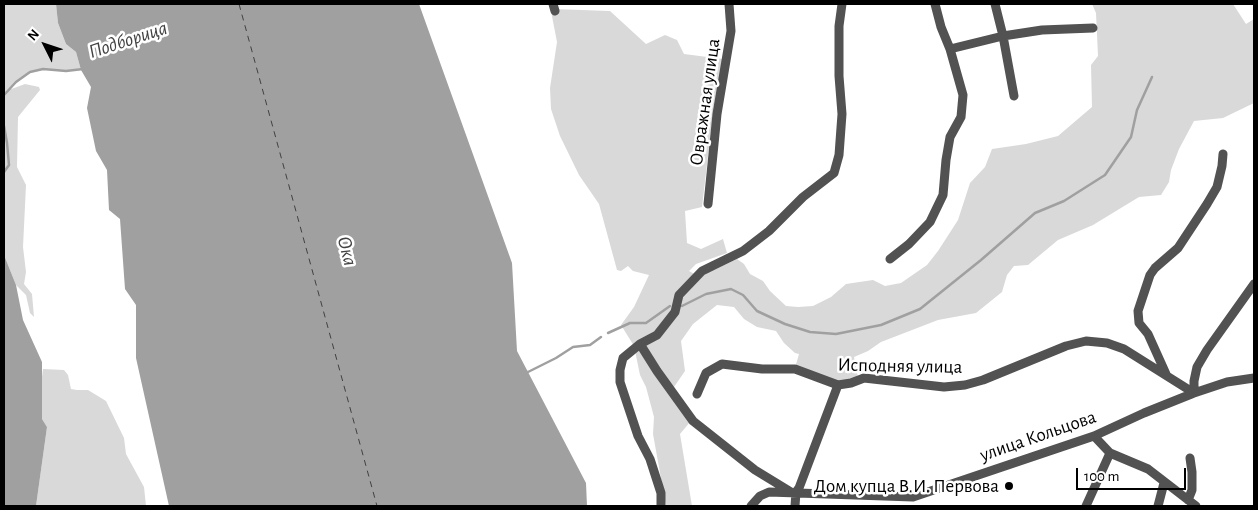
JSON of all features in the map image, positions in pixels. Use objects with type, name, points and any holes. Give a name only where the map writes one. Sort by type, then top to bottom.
[{"type":"street","name":"Овражная улица","points":[[708,204],[717,114],[731,31],[729,4]]},
{"type":"street","points":[[661,506],[661,493],[650,459],[638,436],[620,382],[623,358],[640,344],[657,335],[675,312],[679,295],[697,275],[743,251],[769,231],[803,197],[834,173],[839,155],[842,114],[839,76],[839,26],[842,4]]},
{"type":"street","points":[[890,259],[909,244],[930,222],[943,195],[950,137],[962,117],[963,95],[935,4]]},
{"type":"street","points":[[995,4],[1014,96]]},
{"type":"street","points":[[950,49],[1003,36],[1042,30],[1093,28]]},
{"type":"street","points":[[1166,374],[1148,334],[1139,323],[1138,311],[1150,276],[1155,268],[1178,248],[1207,204],[1220,176],[1223,154]]},
{"type":"street","points":[[1194,393],[1197,366],[1254,284]]},
{"type":"street","name":"Исподняя улица","points":[[698,394],[706,373],[722,364],[762,369],[795,369],[838,385],[864,378],[944,387],[984,380],[1066,346],[1086,342],[1107,343],[1124,349],[1194,393]]},
{"type":"street","name":"улица Кольцова","points":[[640,344],[693,421],[756,470],[793,492]]},
{"type":"street","name":"улица Кольцова","points":[[751,506],[760,496],[769,492],[913,497],[1094,436],[1194,393],[1227,382],[1254,378]]},
{"type":"street","points":[[795,506],[793,492],[799,488],[838,385]]},
{"type":"street","points":[[1094,436],[1110,453],[1148,469],[1196,506]]},
{"type":"street","points":[[1086,506],[1110,453]]},
{"type":"street","points":[[1188,500],[1192,490],[1190,458]]},
{"type":"street","points":[[1158,506],[1164,483]]},
{"type":"street","points":[[913,497],[915,506]]},
{"type":"shaded area","points":[[4,4],[56,4],[58,23],[66,44],[76,52],[81,70],[43,69],[30,72],[6,91],[25,84],[39,87],[40,90],[18,117],[17,167],[26,185],[23,247],[26,272],[24,284],[32,294],[34,317],[30,313],[26,295],[16,285],[4,255]]},
{"type":"shaded area","points":[[1092,4],[1233,4],[1246,24],[1254,19],[1254,103],[1223,118],[1194,121],[1179,149],[1171,170],[1169,182],[1161,195],[1139,197],[1093,225],[1058,240],[1028,265],[1014,266],[1007,275],[1002,292],[976,313],[938,320],[881,342],[868,351],[854,357],[858,378],[838,383],[795,368],[799,354],[795,353],[784,343],[776,331],[757,327],[744,319],[734,307],[717,305],[693,324],[681,341],[685,371],[674,387],[690,422],[680,434],[692,506],[666,506],[653,434],[654,417],[646,387],[640,375],[634,346],[621,325],[634,307],[649,275],[633,271],[628,266],[621,271],[617,270],[599,204],[579,175],[560,136],[551,109],[550,88],[557,42],[550,6],[553,9],[610,11],[646,44],[665,35],[677,40],[684,54],[723,59],[711,130],[702,207],[685,211],[687,243],[701,249],[723,239],[727,253],[696,264],[689,271],[696,275],[716,269],[737,259],[744,264],[750,274],[763,281],[770,291],[786,306],[798,307],[813,306],[831,297],[846,284],[873,280],[885,286],[901,283],[927,265],[938,251],[958,220],[970,183],[985,167],[992,149],[1026,144],[1058,136],[1092,107],[1091,65],[1098,56],[1096,13]]},
{"type":"shaded area","points":[[43,369],[64,370],[68,375],[71,389],[88,390],[106,401],[124,438],[126,454],[144,487],[146,506],[36,506],[47,427],[42,419]]},
{"type":"water","name":"Ока","points":[[56,4],[419,4],[512,263],[517,351],[586,483],[587,506],[169,506],[136,358],[136,305],[125,289],[120,219],[109,210],[107,170],[96,151],[87,108],[91,87],[81,70],[76,52],[66,44],[58,23]]},
{"type":"water","points":[[4,255],[16,285],[23,320],[42,362],[42,419],[47,427],[36,506],[4,506]]},
{"type":"waterway","name":"Подборица","points":[[4,95],[16,82],[30,72],[43,69],[66,71],[83,69]]},
{"type":"waterway","points":[[682,306],[706,294],[731,289],[743,295],[757,311],[785,324],[810,332],[836,334],[881,325],[920,309],[1035,213],[1064,201],[1105,175],[1131,137],[1137,110],[1152,77]]},
{"type":"waterway","name":"Подборица","points":[[4,126],[9,165],[4,172]]},
{"type":"waterway","points":[[608,333],[630,323],[646,323],[670,306]]},
{"type":"waterway","points":[[525,372],[556,358],[573,347],[590,345],[601,337]]},
{"type":"ferry route","points":[[239,4],[377,506]]},
{"type":"place","name":"Дом купца В.И. Первова","points":[[1009,486]]}]
